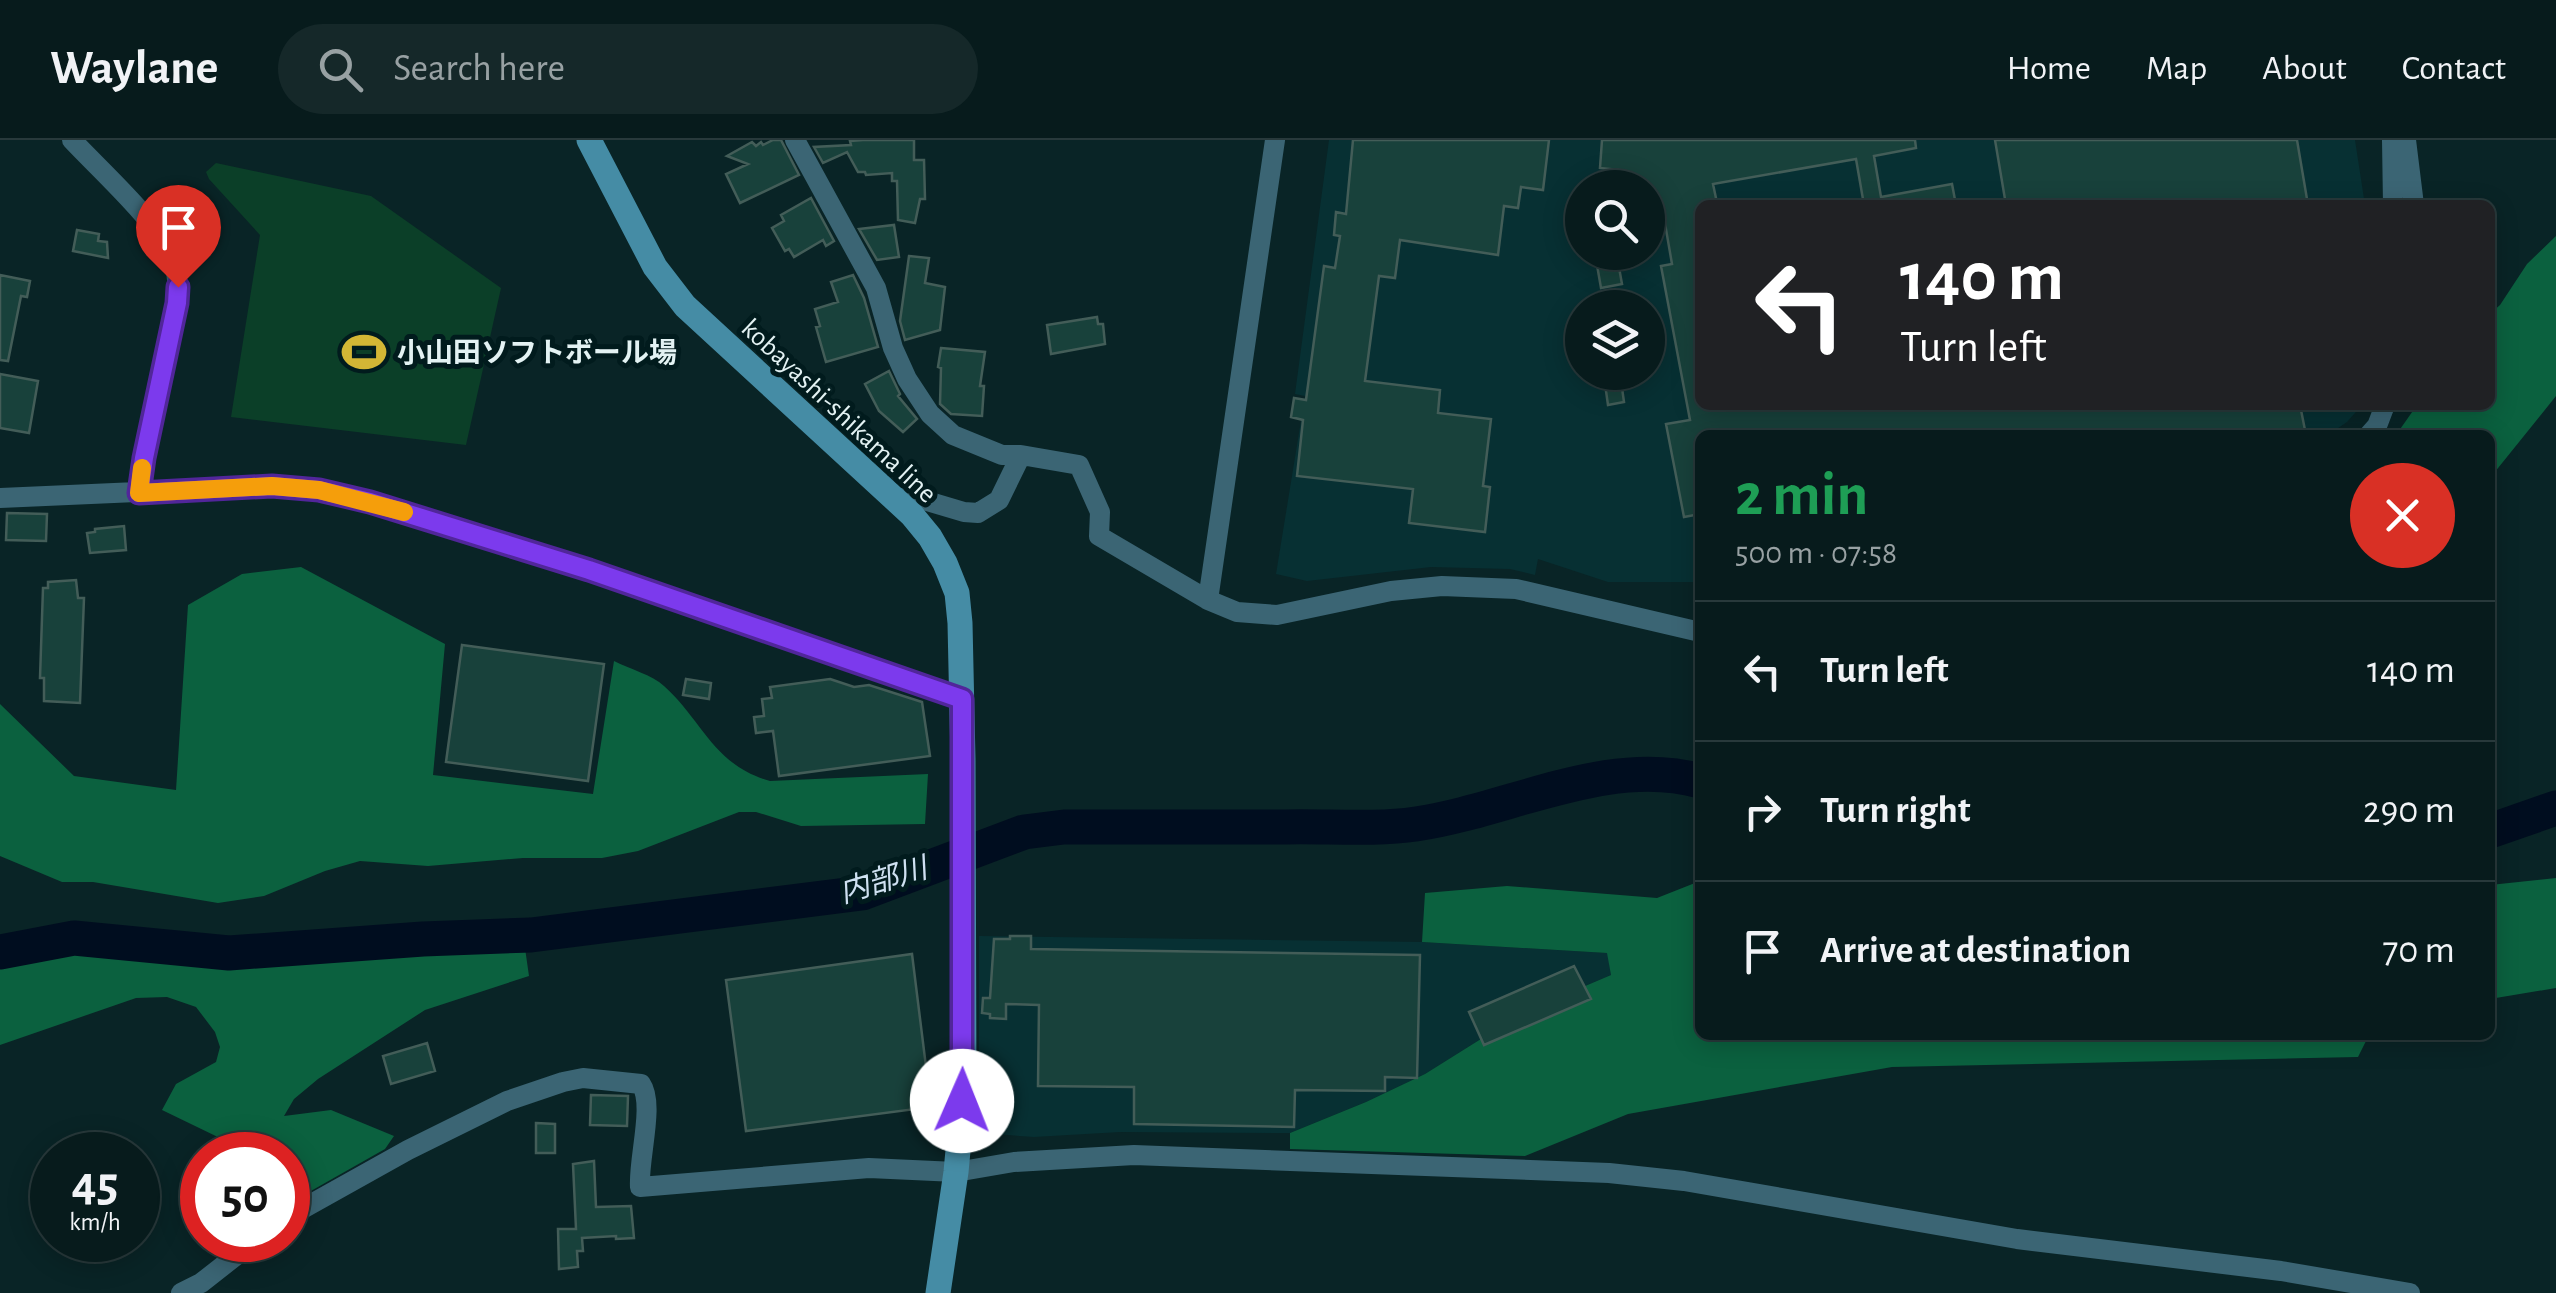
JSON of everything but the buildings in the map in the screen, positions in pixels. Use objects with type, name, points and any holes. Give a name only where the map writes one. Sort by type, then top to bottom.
[{"type":"main road","name":"kobayashi-shikama line","points":[[589,140],[655,267],[685,306],[894,498],[930,536],[946,563],[956,594],[964,760],[964,1086],[938,1293]]},
{"type":"street","points":[[72,140],[157,231],[177,273],[177,303],[139,493]]},
{"type":"street","points":[[795,140],[876,288],[893,348],[930,414],[953,435],[1002,455],[1079,465],[1100,512],[1100,536],[1208,600],[1238,612],[1277,615],[1391,591],[1442,586],[1516,588],[1695,631]]},
{"type":"street","points":[[1208,600],[1275,144],[1254,140]]},
{"type":"street","points":[[2392,140],[2393,200]]},
{"type":"street","points":[[2406,140],[2413,200]]},
{"type":"street","points":[[894,498],[916,498],[978,513],[999,500],[1021,455]]},
{"type":"street","points":[[0,498],[272,486],[319,490],[589,570],[962,699]]},
{"type":"street","points":[[310,1206],[485,1111],[583,1078],[641,1084],[647,1093],[640,1187],[869,1168],[956,1172],[1014,1162],[1134,1154],[1609,1173],[1684,1181],[2017,1239],[2280,1271],[2410,1293]]},
{"type":"street","points":[[180,1293],[202,1283],[228,1262]]},
{"type":"shaded area","points":[[1329,140],[2355,140],[2364,200],[1695,200],[1695,410],[2358,410],[2335,430],[1695,430],[1695,582],[1608,582],[1538,559],[1535,575],[1510,569],[1431,567],[1307,581],[1276,574],[1305,396],[1295,394]]},
{"type":"shaded area","points":[[979,936],[1422,942],[1608,953],[1611,975],[1524,1012],[1425,1074],[1290,1133],[1120,1132],[1034,1137],[979,1133]]},
{"type":"green space","name":"小山田ソフトボール場","points":[[216,163],[371,196],[501,288],[466,445],[231,417],[260,235],[209,179],[206,172]]},
{"type":"green space","points":[[2556,236],[2556,396],[2495,472],[2495,430],[2400,430],[2414,410],[2495,410],[2495,310],[2527,264]]},
{"type":"green space","points":[[301,567],[445,644],[433,775],[593,794],[614,661],[659,682],[722,753],[751,774],[770,781],[928,774],[925,824],[801,826],[756,812],[739,812],[638,851],[602,858],[523,858],[428,866],[360,861],[264,896],[218,903],[93,882],[62,882],[0,856],[0,704],[74,776],[176,790],[188,605],[242,574]]},
{"type":"green space","points":[[2556,878],[2556,988],[2495,998],[2495,884]]},
{"type":"green space","points":[[1695,883],[1695,1040],[2366,1040],[2358,1057],[1892,1067],[1628,1114],[1525,1156],[1290,1149],[1290,1133],[1425,1074],[1524,1012],[1611,975],[1607,953],[1422,942],[1425,893],[1507,886],[1657,898]]},
{"type":"green space","points":[[523,934],[529,976],[425,1010],[318,1079],[294,1099],[284,1116],[331,1110],[394,1136],[385,1149],[310,1191],[310,1132],[207,1132],[162,1110],[176,1084],[216,1062],[220,1047],[215,1032],[196,1007],[167,997],[136,998],[0,1045],[0,961],[78,951],[249,952]]},
{"type":"waterway","name":"内部川","points":[[0,952],[74,938],[229,953],[531,935],[862,893],[1024,832],[1064,827],[1400,826],[1451,817],[1594,780],[1665,775],[1695,780]]},
{"type":"waterway","name":"内部川","points":[[2495,829],[2556,808]]},
{"type":"slow traffic","points":[[142,468],[139,493],[272,486],[319,490],[404,512]]},
{"type":"place","name":"小山田ソフトボール場","points":[[364,352]]},
{"type":"route","points":[[178,287],[139,493],[272,486],[319,490],[370,502],[589,570],[962,699],[962,1101]]}]
